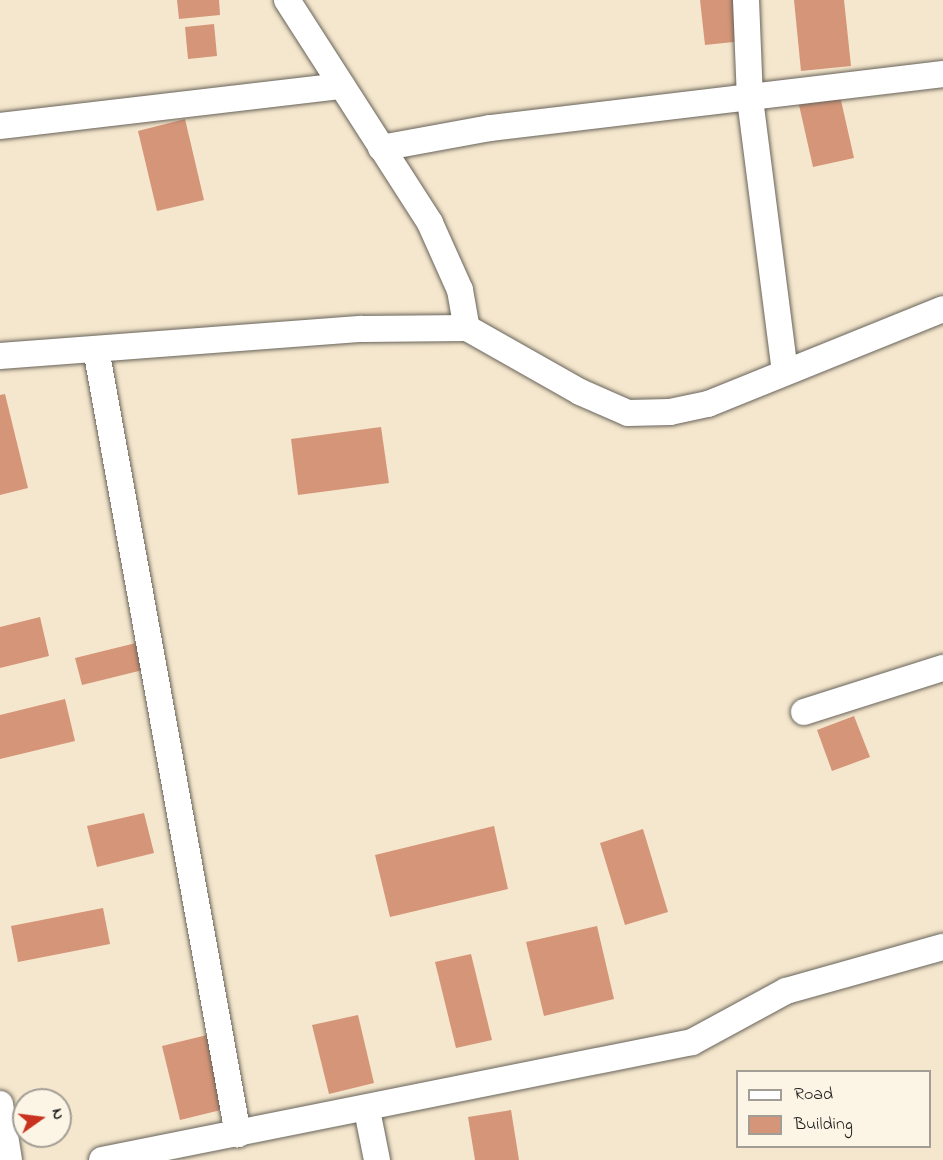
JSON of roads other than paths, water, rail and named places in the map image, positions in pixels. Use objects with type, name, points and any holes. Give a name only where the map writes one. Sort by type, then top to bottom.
[{"type":"street","points":[[287,0],[448,257],[466,328]]},
{"type":"street","points":[[746,0],[750,99],[784,371]]},
{"type":"street","points":[[381,148],[490,128],[750,99],[943,74]]},
{"type":"street","points":[[0,126],[342,86]]},
{"type":"street","points":[[0,356],[362,329],[466,328],[580,392],[628,413],[670,412],[708,404],[784,371],[943,309]]},
{"type":"street","points":[[96,349],[238,1134]]},
{"type":"street","points":[[804,712],[943,668]]},
{"type":"street","points":[[102,1160],[367,1110],[692,1042],[786,991],[943,946]]},
{"type":"street","points":[[0,1104],[9,1160]]},
{"type":"street","points":[[367,1110],[377,1160]]}]
